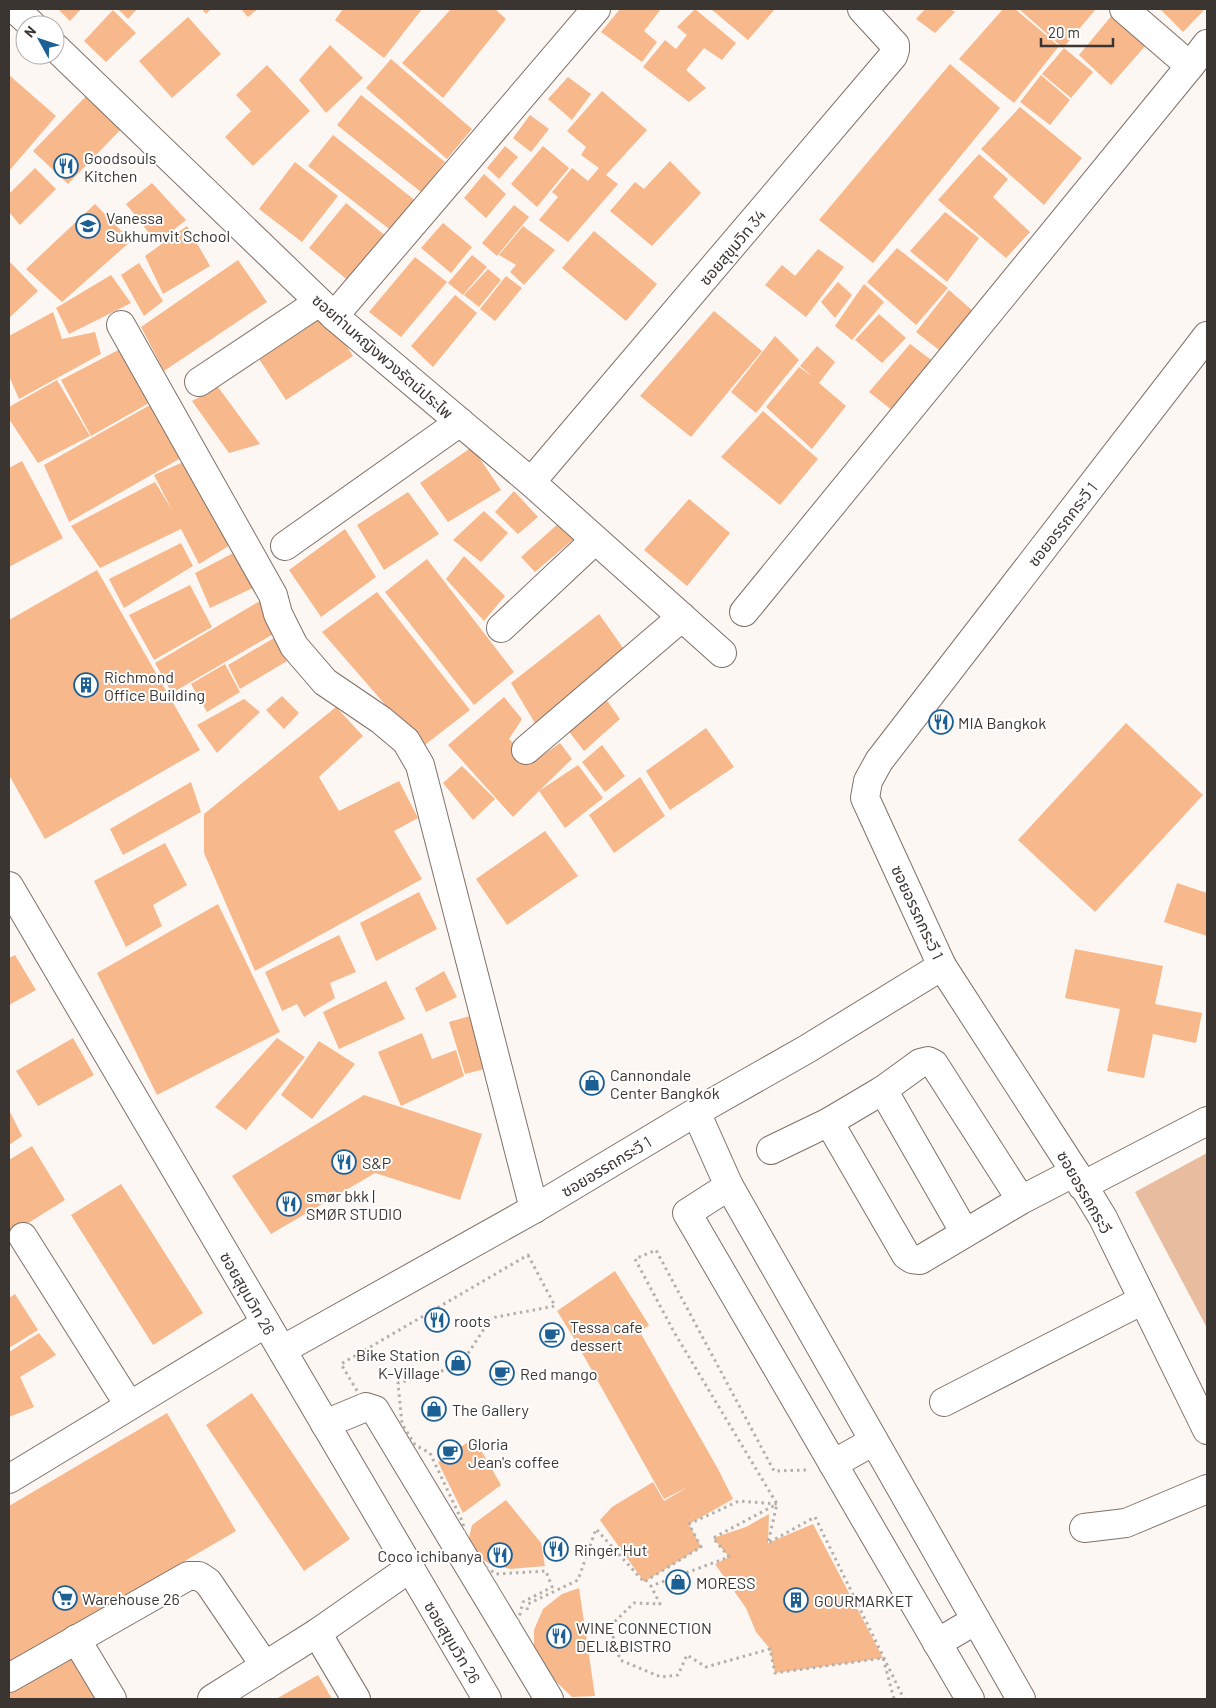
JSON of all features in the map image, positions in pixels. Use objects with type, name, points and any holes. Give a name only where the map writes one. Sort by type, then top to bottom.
[{"type":"street","points":[[199,382],[326,309],[596,9]]},
{"type":"street","name":"ซอยสุขุมวิท 34","points":[[531,482],[893,56],[895,45],[862,9]]},
{"type":"street","points":[[1124,9],[1190,66]]},
{"type":"street","points":[[744,612],[1207,44]]},
{"type":"street","name":"ซอยท่านหญิงพวงรัตน์ประไพ","points":[[65,57],[326,309],[531,482],[722,653]]},
{"type":"street","points":[[121,325],[273,595],[278,614],[294,646],[325,682],[382,720],[406,741],[420,765],[534,1209]]},
{"type":"street","name":"ซอยอรรถกระวี 1","points":[[282,1350],[534,1209],[696,1112],[807,1049],[942,966],[865,798],[868,781],[879,761],[1207,336]]},
{"type":"street","points":[[284,546],[460,422]]},
{"type":"street","points":[[501,628],[595,540]]},
{"type":"street","points":[[526,750],[682,617]]},
{"type":"street","name":"ซอยสุขุมวิท 26","points":[[9,886],[487,1699]]},
{"type":"street","name":"ซอยอรรถกระวี","points":[[942,966],[1103,1218],[1143,1300],[1201,1402],[1207,1430]]},
{"type":"street","points":[[771,1150],[829,1122],[883,1090],[920,1063],[928,1061],[934,1064],[1021,1200]]},
{"type":"street","points":[[883,1090],[965,1234]]},
{"type":"street","points":[[696,1112],[729,1186],[1021,1699]]},
{"type":"street","points":[[829,1122],[906,1255],[912,1259],[920,1260],[1021,1200],[1079,1179],[1207,1122]]},
{"type":"street","points":[[729,1186],[687,1213],[970,1699]]},
{"type":"street","points":[[23,1237],[129,1405]]},
{"type":"street","points":[[944,1402],[1143,1300]]},
{"type":"street","points":[[9,1479],[266,1323]]},
{"type":"street","points":[[325,1424],[366,1407],[375,1410],[548,1699]]},
{"type":"street","points":[[833,1464],[874,1441]]},
{"type":"street","points":[[1084,1528],[1126,1523],[1207,1489]]},
{"type":"street","points":[[212,1699],[317,1633],[410,1568]]},
{"type":"street","points":[[9,1678],[188,1576],[199,1576],[208,1582],[265,1666]]},
{"type":"street","points":[[938,1643],[976,1620]]},
{"type":"street","points":[[317,1633],[356,1699]]},
{"type":"street","points":[[76,1639],[112,1699]]},
{"type":"path","points":[[528,1255],[555,1306],[491,1318],[469,1352],[445,1370],[398,1384],[402,1424],[415,1446],[430,1453],[463,1523],[466,1542],[472,1558],[496,1574],[546,1570],[552,1587],[522,1602],[513,1642],[511,1649],[341,1364],[528,1255]]},
{"type":"path","points":[[635,1259],[674,1332],[777,1504],[768,1544],[815,1517],[904,1699]]},
{"type":"path","points":[[526,1612],[528,1604],[578,1580],[596,1529],[644,1582],[701,1547],[689,1524],[739,1501],[777,1504]]},
{"type":"path","points":[[777,1504],[713,1538],[729,1557],[651,1586],[660,1604],[634,1603],[610,1626],[620,1660],[661,1676],[678,1675],[687,1655],[706,1668],[770,1649],[775,1673],[883,1658],[894,1699]]},
{"type":"shaded area","points":[[1207,1153],[1207,1328],[1135,1192]]},
{"type":"building","points":[[60,9],[81,9],[70,21]]},
{"type":"building","points":[[118,9],[137,9],[128,19]]},
{"type":"building","points":[[202,9],[211,9],[206,14]]},
{"type":"building","points":[[241,9],[258,9],[248,17]]},
{"type":"building","points":[[343,9],[422,9],[384,58],[335,20]]},
{"type":"building","points":[[451,9],[495,9],[506,19],[443,98],[402,63]]},
{"type":"building","points":[[620,9],[661,9],[644,31],[657,42],[642,62],[601,32]]},
{"type":"building","points":[[695,9],[736,43],[722,60],[704,48],[686,70],[706,88],[689,102],[643,67],[665,40],[676,49],[687,35],[677,27]]},
{"type":"building","points":[[711,9],[775,9],[748,40]]},
{"type":"building","points":[[925,9],[950,9],[955,12],[935,33],[916,19]]},
{"type":"building","points":[[1003,9],[1015,9],[1059,46],[1014,103],[959,59]]},
{"type":"building","points":[[1019,9],[1096,9],[1063,48]]},
{"type":"building","points":[[1160,9],[1205,9],[1183,32]]},
{"type":"building","points":[[113,10],[136,33],[106,62],[84,41]]},
{"type":"building","points":[[1113,14],[1146,45],[1111,85],[1079,55]]},
{"type":"building","points":[[188,17],[221,54],[172,98],[139,61]]},
{"type":"building","points":[[330,45],[363,78],[326,113],[299,80]]},
{"type":"building","points":[[1064,48],[1093,72],[1071,98],[1042,74]]},
{"type":"building","points":[[391,59],[472,129],[447,159],[366,88]]},
{"type":"building","points":[[950,64],[1000,108],[873,263],[819,220]]},
{"type":"building","points":[[267,65],[310,111],[253,166],[225,137],[251,111],[236,95]]},
{"type":"building","points":[[9,75],[56,116],[9,171]]},
{"type":"building","points":[[1041,75],[1070,100],[1050,125],[1020,102]]},
{"type":"building","points":[[568,77],[591,94],[572,120],[548,99]]},
{"type":"building","points":[[91,91],[125,125],[68,184],[33,151]]},
{"type":"building","points":[[602,91],[647,130],[606,175],[618,184],[568,242],[539,220],[558,197],[552,192],[572,168],[588,181],[599,168],[581,155],[586,147],[567,131]]},
{"type":"building","points":[[361,95],[445,162],[421,192],[337,125]]},
{"type":"building","points":[[1020,107],[1082,158],[1044,205],[981,149]]},
{"type":"building","points":[[530,115],[549,129],[531,152],[513,138]]},
{"type":"building","points":[[333,135],[417,202],[393,232],[308,166]]},
{"type":"building","points":[[505,146],[518,157],[499,179],[487,168]]},
{"type":"building","points":[[543,146],[569,168],[537,207],[511,184]]},
{"type":"building","points":[[979,154],[1008,179],[993,197],[1030,232],[1006,258],[938,200]]},
{"type":"building","points":[[670,161],[701,193],[652,246],[610,211],[635,182],[644,189]]},
{"type":"building","points":[[295,162],[338,196],[302,242],[259,209]]},
{"type":"building","points":[[35,168],[56,189],[20,225],[9,212],[9,194]]},
{"type":"building","points":[[484,174],[506,194],[486,218],[464,198]]},
{"type":"building","points":[[152,183],[186,220],[157,243],[126,204]]},
{"type":"building","points":[[346,203],[388,238],[351,283],[309,248]]},
{"type":"building","points":[[95,204],[131,241],[62,302],[26,269]]},
{"type":"building","points":[[514,205],[529,217],[497,256],[482,243]]},
{"type":"building","points":[[945,212],[979,238],[947,282],[910,251]]},
{"type":"building","points":[[443,223],[472,247],[451,273],[421,248]]},
{"type":"building","points":[[187,226],[210,266],[163,294],[145,256]]},
{"type":"building","points":[[523,226],[555,250],[524,285],[510,272],[516,265],[499,255]]},
{"type":"building","points":[[594,231],[657,284],[626,321],[562,268]]},
{"type":"building","points":[[897,248],[948,288],[916,325],[867,282]]},
{"type":"building","points":[[818,249],[844,267],[806,317],[765,285],[782,265],[795,276]]},
{"type":"building","points":[[472,255],[487,267],[463,295],[448,283]]},
{"type":"building","points":[[415,257],[447,282],[401,337],[369,312]]},
{"type":"building","points":[[238,260],[267,302],[164,371],[141,327]]},
{"type":"building","points":[[9,261],[38,291],[9,318]]},
{"type":"building","points":[[139,263],[163,301],[144,316],[121,275]]},
{"type":"building","points":[[488,269],[501,280],[479,307],[464,295]]},
{"type":"building","points":[[111,275],[131,303],[69,334],[56,308]]},
{"type":"building","points":[[506,276],[522,288],[495,321],[480,309]]},
{"type":"building","points":[[838,282],[852,295],[835,318],[821,302]]},
{"type":"building","points":[[864,284],[884,302],[852,340],[835,326]]},
{"type":"building","points":[[949,290],[973,311],[939,350],[916,332]]},
{"type":"building","points":[[455,295],[477,313],[433,367],[411,346]]},
{"type":"building","points":[[322,308],[353,356],[286,400],[255,353]]},
{"type":"building","points":[[714,311],[762,351],[691,437],[640,396]]},
{"type":"building","points":[[53,312],[62,339],[95,332],[101,354],[19,399],[9,376],[9,336]]},
{"type":"building","points":[[879,314],[906,338],[882,363],[855,340]]},
{"type":"building","points":[[775,336],[799,360],[756,413],[731,392]]},
{"type":"building","points":[[910,344],[934,362],[892,410],[869,392]]},
{"type":"building","points":[[126,346],[156,399],[91,436],[61,380]]},
{"type":"building","points":[[817,346],[835,362],[819,383],[846,406],[812,449],[766,407],[799,367],[814,378],[800,366]]},
{"type":"building","points":[[57,380],[90,436],[38,463],[9,419],[9,407]]},
{"type":"building","points":[[218,387],[260,444],[229,453],[192,401]]},
{"type":"building","points":[[157,401],[188,454],[69,522],[44,465]]},
{"type":"building","points":[[763,411],[818,459],[780,505],[721,457]]},
{"type":"building","points":[[472,447],[501,490],[448,522],[420,483]]},
{"type":"building","points":[[190,459],[237,541],[199,564],[181,529],[100,568],[71,526],[155,482],[172,510],[154,475]]},
{"type":"building","points":[[22,461],[63,538],[9,567],[9,468]]},
{"type":"building","points":[[514,491],[538,517],[518,534],[495,512]]},
{"type":"building","points":[[408,492],[439,534],[384,570],[357,525]]},
{"type":"building","points":[[689,499],[730,533],[687,586],[644,550]]},
{"type":"building","points":[[484,511],[508,533],[481,562],[453,540]]},
{"type":"building","points":[[559,523],[576,537],[535,572],[521,557]]},
{"type":"building","points":[[345,529],[376,577],[321,617],[289,570]]},
{"type":"building","points":[[181,543],[193,566],[124,608],[109,579]]},
{"type":"building","points":[[239,550],[259,585],[210,608],[195,573]]},
{"type":"building","points":[[464,556],[505,596],[484,621],[446,579]]},
{"type":"building","points":[[427,559],[514,672],[474,705],[385,592]]},
{"type":"building","name":"Richmond Office Building","points":[[97,570],[200,750],[45,839],[9,775],[9,620]]},
{"type":"building","points":[[190,585],[212,627],[154,660],[129,615]]},
{"type":"building","points":[[377,592],[470,710],[422,747],[322,632]]},
{"type":"building","points":[[260,601],[275,633],[172,693],[155,663]]},
{"type":"building","points":[[599,614],[628,655],[539,730],[511,683]]},
{"type":"building","points":[[274,638],[287,661],[240,689],[228,665]]},
{"type":"building","points":[[225,664],[240,692],[207,712],[191,684]]},
{"type":"building","points":[[603,695],[620,719],[584,751],[567,729]]},
{"type":"building","points":[[282,696],[299,713],[284,729],[266,710]]},
{"type":"building","points":[[504,697],[522,719],[509,739],[533,762],[560,743],[572,759],[513,817],[448,745]]},
{"type":"building","points":[[244,699],[260,712],[217,753],[197,725]]},
{"type":"building","points":[[336,707],[363,736],[319,777],[339,811],[399,781],[418,818],[394,831],[422,879],[255,971],[204,853],[204,814]]},
{"type":"building","points":[[1126,723],[1203,795],[1095,912],[1018,840]]},
{"type":"building","points":[[706,728],[734,767],[670,810],[646,771]]},
{"type":"building","points":[[602,745],[625,776],[605,792],[582,762]]},
{"type":"building","points":[[578,765],[603,798],[565,828],[539,791]]},
{"type":"building","points":[[462,766],[495,799],[473,820],[443,783]]},
{"type":"building","points":[[640,777],[665,816],[614,853],[589,815]]},
{"type":"building","points":[[191,782],[201,812],[123,855],[110,829]]},
{"type":"building","points":[[545,831],[578,876],[507,925],[476,879]]},
{"type":"building","points":[[165,843],[187,885],[153,905],[162,926],[126,947],[94,881]]},
{"type":"building","points":[[1177,883],[1207,893],[1207,936],[1164,922]]},
{"type":"building","points":[[419,892],[437,929],[376,961],[360,923]]},
{"type":"building","points":[[218,904],[280,1032],[157,1095],[97,973]]},
{"type":"building","points":[[339,935],[356,972],[330,983],[335,998],[304,1017],[297,1004],[282,1011],[265,972]]},
{"type":"building","points":[[1075,949],[1163,966],[1155,1004],[1202,1013],[1196,1043],[1153,1034],[1144,1078],[1107,1071],[1120,1009],[1065,998]]},
{"type":"building","points":[[15,955],[36,990],[9,1005],[9,958]]},
{"type":"building","points":[[444,971],[457,997],[426,1012],[415,988]]},
{"type":"building","points":[[386,981],[405,1019],[339,1049],[323,1012]]},
{"type":"building","points":[[480,1013],[493,1067],[465,1074],[449,1022]]},
{"type":"building","points":[[422,1033],[432,1059],[456,1050],[464,1076],[401,1106],[378,1052]]},
{"type":"building","points":[[73,1038],[94,1075],[38,1106],[16,1071]]},
{"type":"building","points":[[277,1038],[305,1057],[246,1130],[215,1107]]},
{"type":"building","points":[[319,1041],[355,1064],[312,1119],[281,1095]]},
{"type":"building","points":[[364,1095],[482,1134],[460,1200],[375,1173],[271,1234],[232,1176]]},
{"type":"building","points":[[9,1110],[22,1136],[9,1145]]},
{"type":"building","points":[[32,1146],[65,1200],[9,1235],[9,1160]]},
{"type":"building","points":[[121,1184],[203,1313],[153,1345],[71,1215]]},
{"type":"building","points":[[615,1271],[649,1325],[640,1332],[733,1499],[689,1524],[701,1547],[644,1582],[600,1520],[612,1507],[653,1482],[664,1501],[688,1487],[664,1499],[557,1311]]},
{"type":"building","points":[[15,1294],[38,1330],[9,1348],[9,1298]]},
{"type":"building","points":[[39,1333],[56,1355],[20,1377],[34,1407],[9,1417],[9,1352]]},
{"type":"building","points":[[252,1393],[350,1539],[304,1571],[206,1425]]},
{"type":"building","name":"Warehouse 26","points":[[167,1413],[236,1531],[9,1664],[9,1506]]},
{"type":"building","points":[[474,1438],[501,1485],[463,1513],[438,1462]]},
{"type":"building","points":[[506,1500],[541,1543],[545,1566],[511,1569],[490,1564],[480,1558],[468,1542],[472,1525]]},
{"type":"building","name":"GOURMARKET","points":[[769,1514],[768,1543],[813,1524],[883,1658],[775,1673],[770,1649],[756,1632],[746,1608],[715,1564],[729,1557],[713,1538],[746,1527]]},
{"type":"building","points":[[579,1588],[595,1696],[572,1697],[546,1672],[534,1654],[534,1630],[543,1609],[562,1594]]},
{"type":"building","points":[[71,1652],[99,1699],[9,1699],[9,1689]]},
{"type":"building","points":[[318,1675],[332,1699],[276,1699]]},
{"type":"place","name":"Goodsouls Kitchen","points":[[66,166]]},
{"type":"place","name":"Vanessa Sukhumvit School","points":[[88,226]]},
{"type":"place","name":"Richmond Office Building","points":[[86,685]]},
{"type":"place","name":"MIA Bangkok","points":[[941,722]]},
{"type":"place","name":"Cannondale Center Bangkok","points":[[592,1083]]},
{"type":"place","name":"S&P","points":[[344,1162]]},
{"type":"place","name":"smør bkk | SMØR STUDIO","points":[[289,1204]]},
{"type":"place","name":"roots","points":[[437,1320]]},
{"type":"place","name":"Tessa cafe dessert","points":[[552,1335]]},
{"type":"place","name":"Bike Station K-Village","points":[[458,1363]]},
{"type":"place","name":"Red mango","points":[[502,1373]]},
{"type":"place","name":"The Gallery","points":[[434,1409]]},
{"type":"place","name":"Gloria Jean's coffee","points":[[450,1452]]},
{"type":"place","name":"Ringer Hut","points":[[556,1549]]},
{"type":"place","name":"Coco ichibanya","points":[[500,1555]]},
{"type":"place","name":"MORESS","points":[[678,1582]]},
{"type":"place","name":"Warehouse 26","points":[[65,1598]]},
{"type":"place","name":"GOURMARKET","points":[[796,1600]]},
{"type":"place","name":"WINE CONNECTION DELI&BISTRO","points":[[559,1636]]}]
